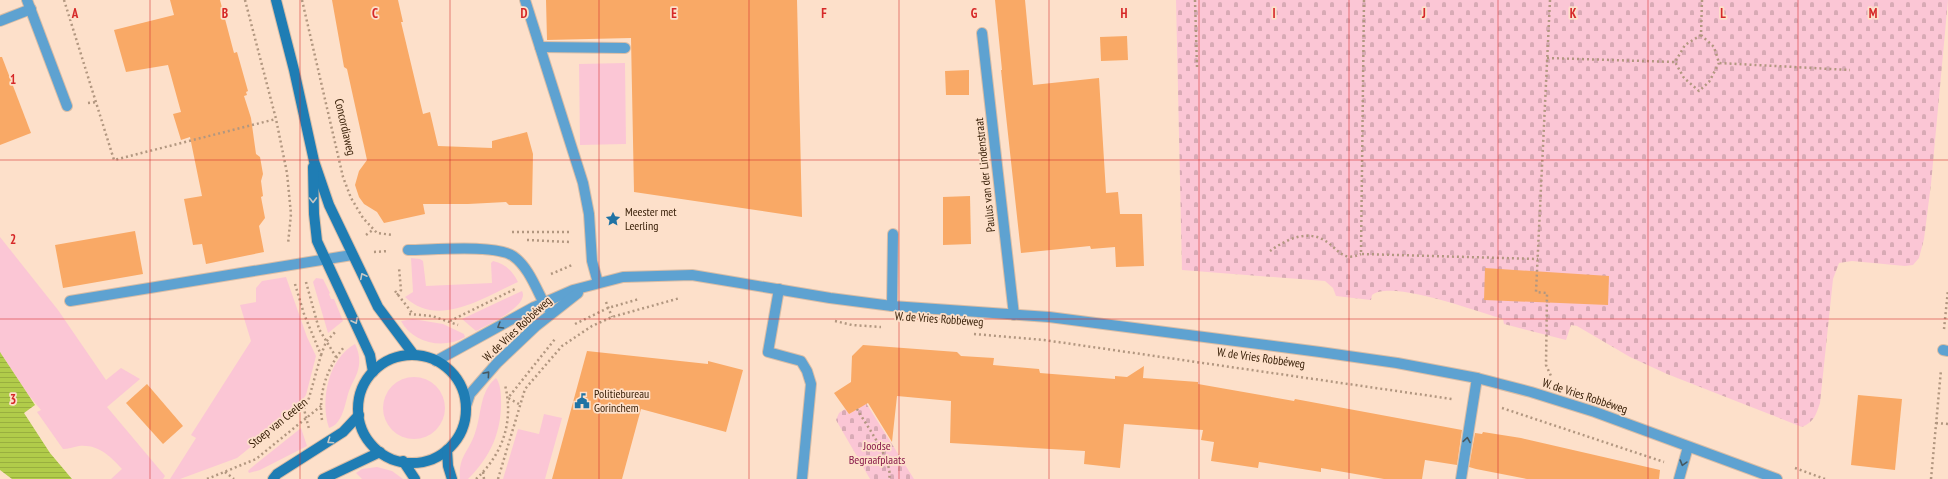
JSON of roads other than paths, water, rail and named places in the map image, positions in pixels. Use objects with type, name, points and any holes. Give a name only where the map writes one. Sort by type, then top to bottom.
[{"type":"main road","points":[[276,0],[294,70],[314,161],[329,205],[378,307],[414,355]]},
{"type":"main road","points":[[314,161],[314,214],[317,241],[324,259],[370,355],[373,372]]},
{"type":"main road","points":[[414,355],[436,361],[449,370],[459,383],[466,406],[466,416],[461,430],[447,450],[422,462],[403,461],[380,452],[368,439],[364,432],[359,415],[361,392],[373,372],[380,366],[396,358],[414,355]]},
{"type":"main road","points":[[273,479],[277,474],[343,432],[359,415]]},
{"type":"main road","points":[[447,450],[448,466],[452,479]]},
{"type":"main road","points":[[323,479],[380,452]]},
{"type":"main road","points":[[403,461],[415,479]]},
{"type":"street","points":[[525,0],[583,183],[589,214],[592,261],[598,283]]},
{"type":"street","points":[[0,21],[29,5],[67,106]]},
{"type":"street","name":"Paulus van der Lindenstraat","points":[[982,32],[1014,315]]},
{"type":"street","points":[[540,47],[626,48]]},
{"type":"street","points":[[892,306],[893,234]]},
{"type":"street","points":[[408,250],[491,250],[506,252],[514,257],[526,270],[550,314]]},
{"type":"street","points":[[70,301],[352,255]]},
{"type":"street","name":"W. de Vries Robbéweg","points":[[436,361],[543,302],[572,290],[622,276],[692,275],[892,306],[1049,318],[1320,352],[1477,378],[1531,392],[1595,412],[1777,479]]},
{"type":"street","name":"W. de Vries Robbéweg","points":[[466,406],[470,394],[497,363],[550,314],[573,296],[598,283]]},
{"type":"street","points":[[779,289],[768,352],[801,361],[807,371],[810,384],[802,479]]},
{"type":"street","points":[[1461,479],[1477,378]]},
{"type":"street","points":[[1679,479],[1688,447]]},
{"type":"place","name":"Meester met Leerling","points":[[613,219]]},
{"type":"place","name":"Politiebureau Gorinchem","points":[[582,401]]},
{"type":"park label","name":"Joodse Begraafplaats","points":[[877,453]]}]
